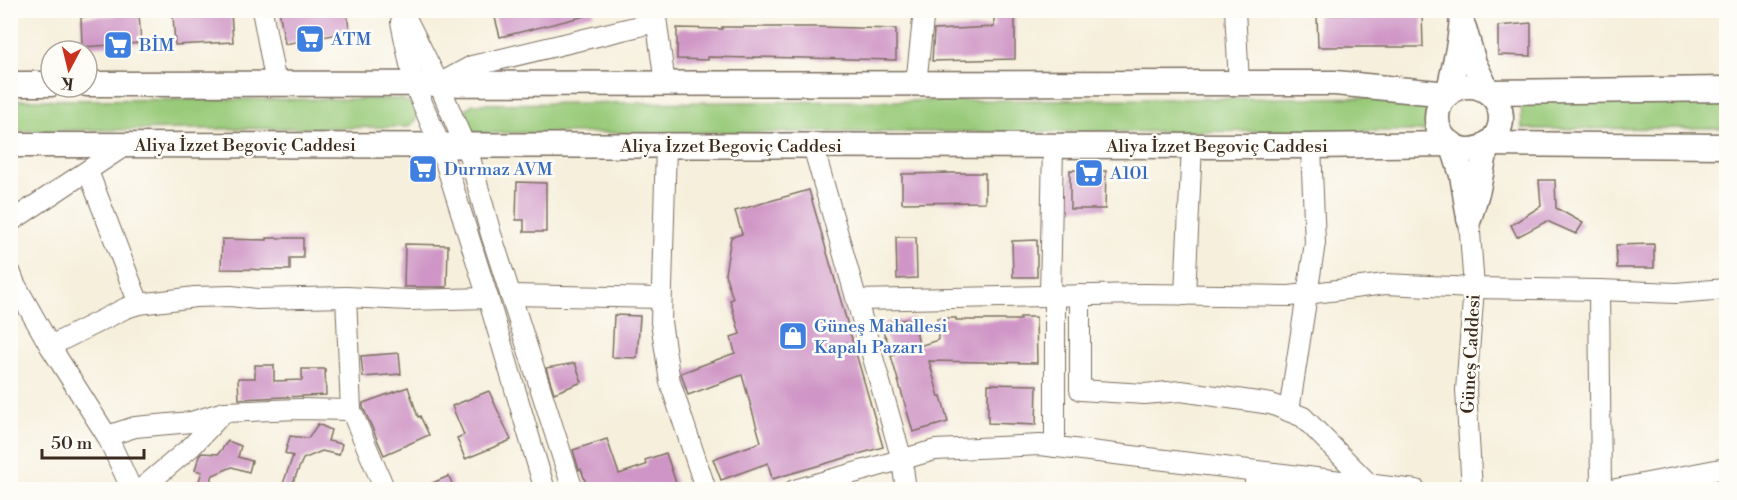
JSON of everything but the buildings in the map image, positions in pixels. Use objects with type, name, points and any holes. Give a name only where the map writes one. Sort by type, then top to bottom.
[{"type":"main road","points":[[1448,94],[1462,15]]},
{"type":"main road","points":[[1462,15],[1474,63],[1488,92],[1500,109],[1501,118],[1500,128],[1487,144],[1469,150],[1460,148],[1444,138],[1437,120],[1438,111],[1448,94],[1455,89],[1468,86],[1488,92],[1726,89]]},
{"type":"main road","points":[[99,84],[1335,83],[1448,94]]},
{"type":"main road","points":[[10,84],[39,84]]},
{"type":"main road","points":[[1452,144],[1462,175],[1469,219]]},
{"type":"main road","name":"Aliya İzzet Begoviç Caddesi","points":[[10,145],[1311,146],[1452,144]]},
{"type":"main road","points":[[1487,144],[1726,146]]},
{"type":"main road","points":[[1469,219],[1487,144]]},
{"type":"street","points":[[262,10],[276,84]]},
{"type":"street","points":[[400,10],[414,84],[440,146],[545,489]]},
{"type":"street","points":[[400,10],[439,84],[465,145],[573,489]]},
{"type":"street","points":[[916,84],[924,10]]},
{"type":"street","points":[[1235,10],[1239,83]]},
{"type":"street","points":[[439,84],[472,66],[656,16],[665,84]]},
{"type":"street","points":[[10,222],[126,145]]},
{"type":"street","points":[[666,146],[661,322],[670,382],[706,489]]},
{"type":"street","points":[[813,146],[902,459],[906,489]]},
{"type":"street","points":[[1053,146],[1054,447]]},
{"type":"street","points":[[1185,295],[1192,146]]},
{"type":"street","points":[[1289,411],[1315,243],[1311,146]]},
{"type":"street","points":[[88,171],[140,304]]},
{"type":"street","name":"Güneş Caddesi","points":[[1469,219],[1474,288],[1466,390],[1472,489]]},
{"type":"street","points":[[10,271],[50,346],[107,436],[132,489]]},
{"type":"street","points":[[857,300],[1053,295],[1290,296],[1385,284],[1676,293],[1726,289]]},
{"type":"street","points":[[1599,290],[1601,489]]},
{"type":"street","points":[[511,295],[661,298]]},
{"type":"street","points":[[1080,295],[1080,390],[1144,394],[1181,391],[1270,404],[1303,417],[1369,484]]},
{"type":"street","points":[[50,346],[126,308],[195,297],[346,297],[410,300],[488,298]]},
{"type":"street","points":[[346,297],[351,410],[384,489]]},
{"type":"street","points":[[107,436],[135,427],[191,422],[224,412],[299,409],[351,410]]},
{"type":"street","points":[[140,489],[192,446],[224,412]]},
{"type":"street","points":[[794,489],[935,450],[1040,445],[1255,480],[1369,484],[1416,489]]},
{"type":"street","points":[[1611,489],[1726,468]]},
{"type":"green space","points":[[1521,95],[1726,95],[1726,128],[1522,129]]},
{"type":"green space","points":[[1429,97],[1430,131],[476,133],[470,128],[466,119],[467,108],[473,104]]},
{"type":"green space","points":[[401,99],[410,103],[417,113],[415,121],[408,127],[11,131],[10,100]]},
{"type":"place","name":"ATM","points":[[310,39]]},
{"type":"place","name":"BİM","points":[[118,45]]},
{"type":"place","name":"Durmaz AVM","points":[[423,169]]},
{"type":"place","name":"A101","points":[[1089,173]]},
{"type":"place","name":"Güneş Mahallesi Kapalı Pazarı","points":[[793,336]]}]
